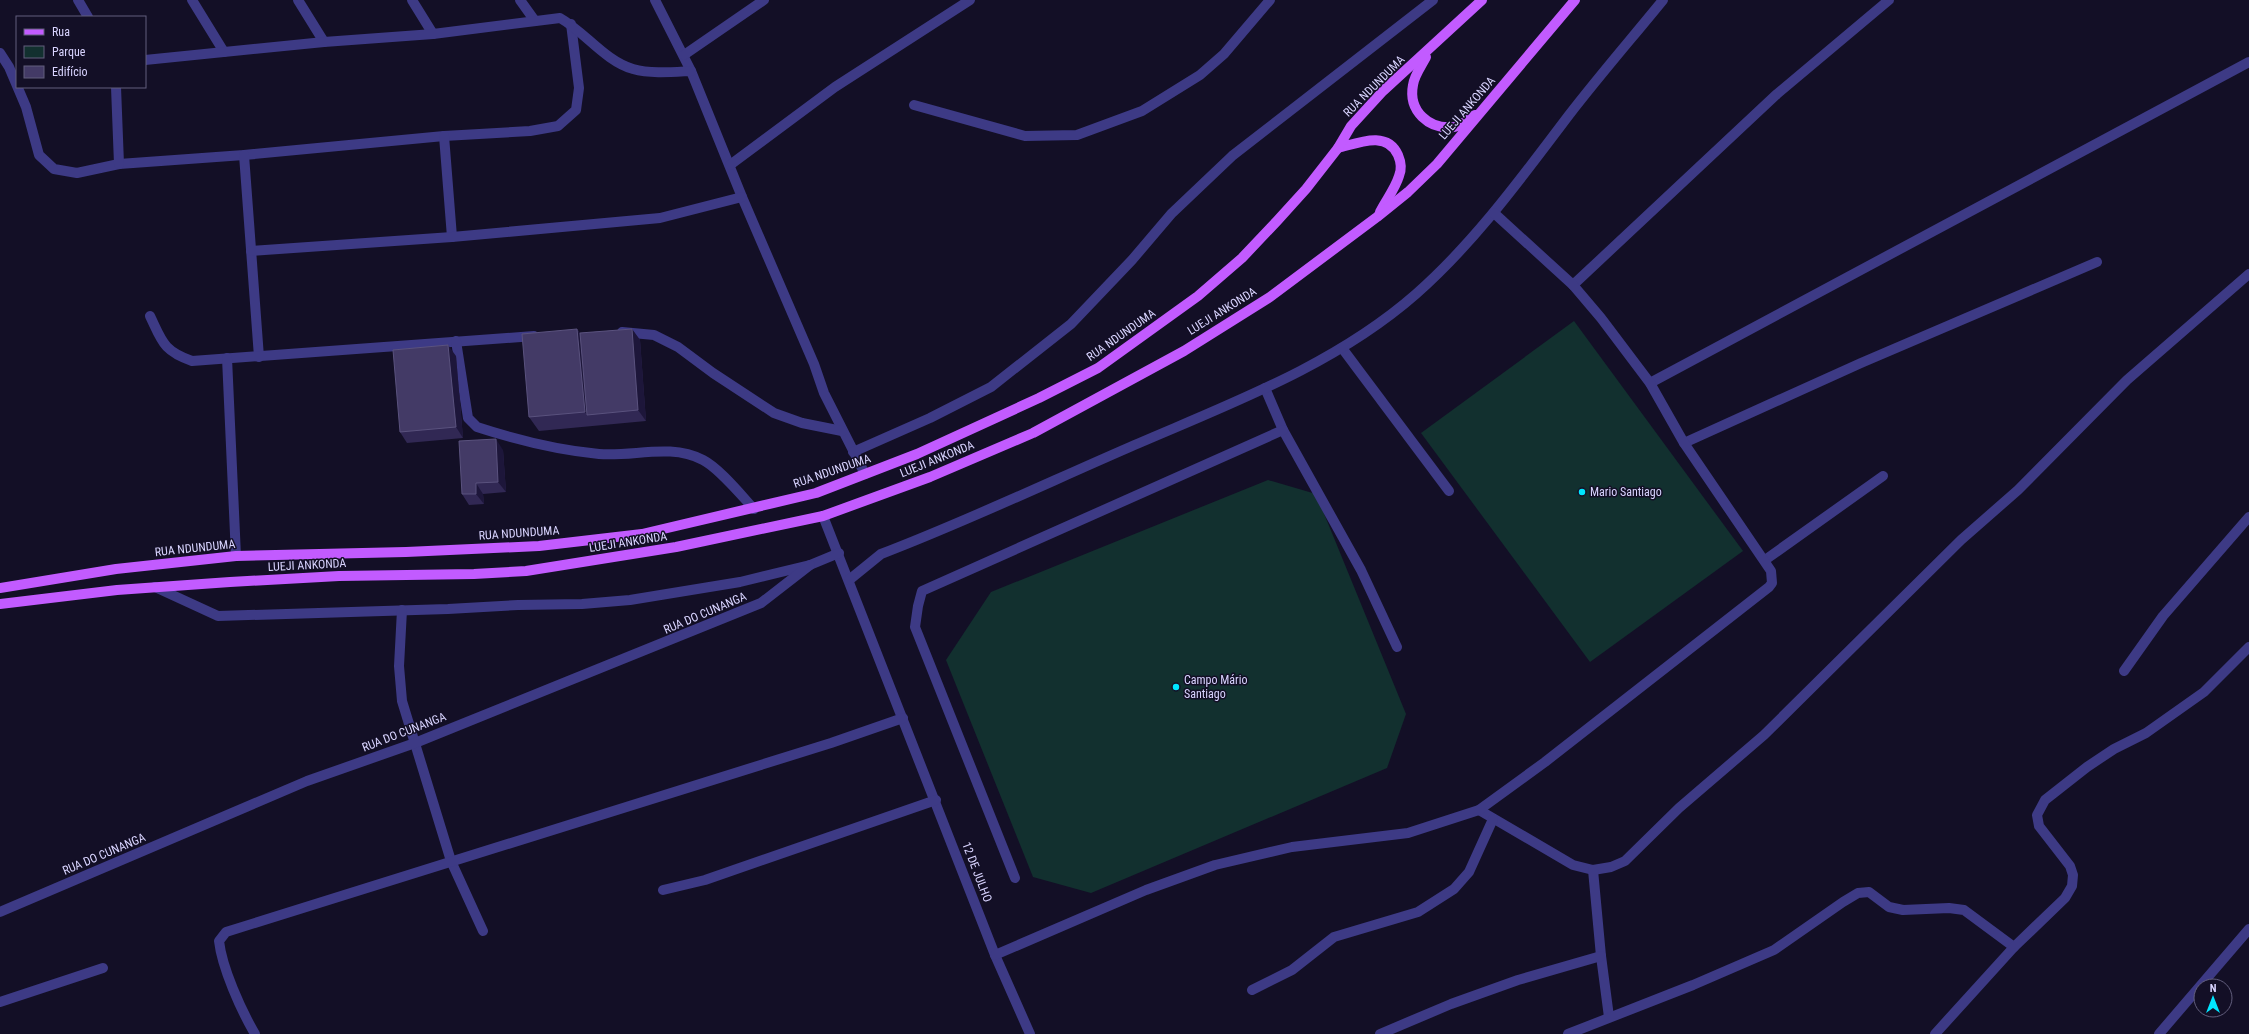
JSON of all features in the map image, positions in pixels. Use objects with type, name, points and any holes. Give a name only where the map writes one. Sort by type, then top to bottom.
[{"type":"main road","name":"RUA NDUNDUMA","points":[[0,588],[116,569],[236,556],[406,552],[539,546],[642,534],[754,509],[816,493],[917,454],[1038,398],[1098,368],[1198,296],[1242,258],[1306,189],[1338,148],[1351,126],[1383,91],[1428,52],[1482,0]]},
{"type":"main road","name":"LUEJI ANKONDA","points":[[0,604],[156,588],[339,576],[474,574],[526,571],[676,547],[823,516],[930,477],[1033,433],[1184,351],[1270,297],[1377,217],[1408,192],[1437,164],[1575,0]]},
{"type":"main road","points":[[1428,52],[1412,84],[1413,101],[1420,118],[1436,127],[1455,127],[1484,110]]},
{"type":"main road","points":[[1338,148],[1369,140],[1382,140],[1394,148],[1401,162],[1400,176],[1377,217]]},
{"type":"street","points":[[78,0],[87,16]]},
{"type":"street","points":[[192,0],[224,52]]},
{"type":"street","points":[[298,0],[324,42]]},
{"type":"street","points":[[412,0],[433,34]]},
{"type":"street","points":[[520,0],[536,21]]},
{"type":"street","points":[[530,0],[536,21]]},
{"type":"street","points":[[655,0],[691,71],[742,197],[814,364],[824,393],[865,474]]},
{"type":"street","points":[[684,55],[764,0]]},
{"type":"street","points":[[730,165],[835,87],[970,0]]},
{"type":"street","points":[[914,105],[1025,136],[1077,134],[1142,111],[1200,75],[1224,54],[1270,0]]},
{"type":"street","points":[[853,452],[930,418],[991,387],[1071,324],[1132,260],[1172,213],[1232,156],[1433,0]]},
{"type":"street","points":[[849,580],[881,554],[1265,388],[1342,348],[1371,330],[1416,294],[1464,246],[1494,213],[1579,102],[1663,0]]},
{"type":"street","points":[[1573,285],[1777,94],[1889,0]]},
{"type":"street","points":[[146,60],[324,42],[433,34],[560,18],[571,24],[614,59],[632,68],[657,72],[691,71]]},
{"type":"street","points":[[18,88],[26,107],[39,155],[54,169],[77,173],[120,164],[244,155],[444,136],[530,131],[558,126],[576,110],[579,88],[571,24]]},
{"type":"street","points":[[0,53],[9,67],[16,83]]},
{"type":"street","points":[[1650,383],[2249,62]]},
{"type":"street","points":[[116,88],[120,164]]},
{"type":"street","points":[[444,136],[452,237]]},
{"type":"street","points":[[244,155],[259,357]]},
{"type":"street","points":[[251,251],[452,237],[660,218],[742,197]]},
{"type":"street","points":[[995,955],[1146,890],[1215,865],[1292,847],[1408,833],[1478,810],[1545,762],[1769,587],[1773,577],[1765,560],[1684,443],[1650,383],[1601,318],[1573,285],[1494,213]]},
{"type":"street","points":[[1684,443],[1861,363],[2096,262]]},
{"type":"street","points":[[1478,810],[1573,865],[1593,870],[1611,867],[1625,861],[1679,808],[1764,735],[1962,540],[2018,490],[2127,380],[2249,274]]},
{"type":"street","points":[[150,316],[161,339],[174,355],[192,360],[259,357],[456,341],[541,336]]},
{"type":"street","points":[[609,333],[654,335],[678,347],[774,413],[802,423],[842,431]]},
{"type":"street","points":[[456,341],[468,418],[477,427],[562,450],[601,454],[674,450],[704,460],[754,509]]},
{"type":"street","points":[[1342,348],[1449,491]]},
{"type":"street","points":[[227,358],[236,556]]},
{"type":"street","points":[[1265,388],[1283,430],[1361,570],[1397,647]]},
{"type":"street","points":[[1014,878],[915,627],[922,591],[1283,430]]},
{"type":"street","points":[[1765,560],[1882,476]]},
{"type":"street","name":"12 DE JULHO","points":[[823,516],[936,800],[995,955],[1030,1034]]},
{"type":"street","points":[[2124,671],[2163,616],[2249,517]]},
{"type":"street","points":[[156,588],[218,616],[582,604],[630,600],[740,582],[810,564],[839,553]]},
{"type":"street","name":"RUA DO CUNANGA","points":[[0,912],[307,781],[414,743],[761,603],[810,564]]},
{"type":"street","points":[[402,610],[399,666],[402,701],[451,860],[483,931]]},
{"type":"street","points":[[1935,1034],[2014,947],[2065,898],[2072,886],[2073,875],[2070,866],[2039,826],[2037,815],[2046,800],[2087,767],[2114,749],[2153,728],[2204,692],[2249,647]]},
{"type":"street","points":[[254,1034],[244,1015],[220,953],[219,941],[226,932],[451,860],[830,744],[903,718]]},
{"type":"street","points":[[663,890],[705,880],[936,800]]},
{"type":"street","points":[[1252,990],[1292,970],[1334,937],[1418,912],[1454,890],[1469,872],[1493,819]]},
{"type":"street","points":[[1593,870],[1601,956],[1609,1017]]},
{"type":"street","points":[[1568,1034],[1693,985],[1774,950],[1858,893],[1869,892],[1889,907],[1903,910],[1949,908],[1964,910],[2014,947]]},
{"type":"street","points":[[2159,1034],[2249,929]]},
{"type":"street","points":[[1380,1034],[1451,1004],[1518,980],[1601,956]]},
{"type":"street","points":[[0,1002],[103,968]]},
{"type":"green space","name":"Mario Santiago","points":[[1574,321],[1743,551],[1590,662],[1421,433]]},
{"type":"green space","name":"Campo Mário Santiago","points":[[1268,480],[1316,494],[1406,714],[1387,768],[1091,893],[1033,877],[946,660],[991,592]]},
{"type":"building","points":[[577,329],[585,412],[529,417],[522,334]]},
{"type":"building","points":[[632,329],[638,410],[587,415],[580,333]]},
{"type":"building","points":[[448,345],[456,427],[400,432],[393,350]]},
{"type":"building","points":[[496,439],[498,482],[476,483],[476,494],[462,494],[459,441]]},
{"type":"place","name":"Mario Santiago","points":[[1582,492]]},
{"type":"place","name":"Campo Mário Santiago","points":[[1176,687]]}]
